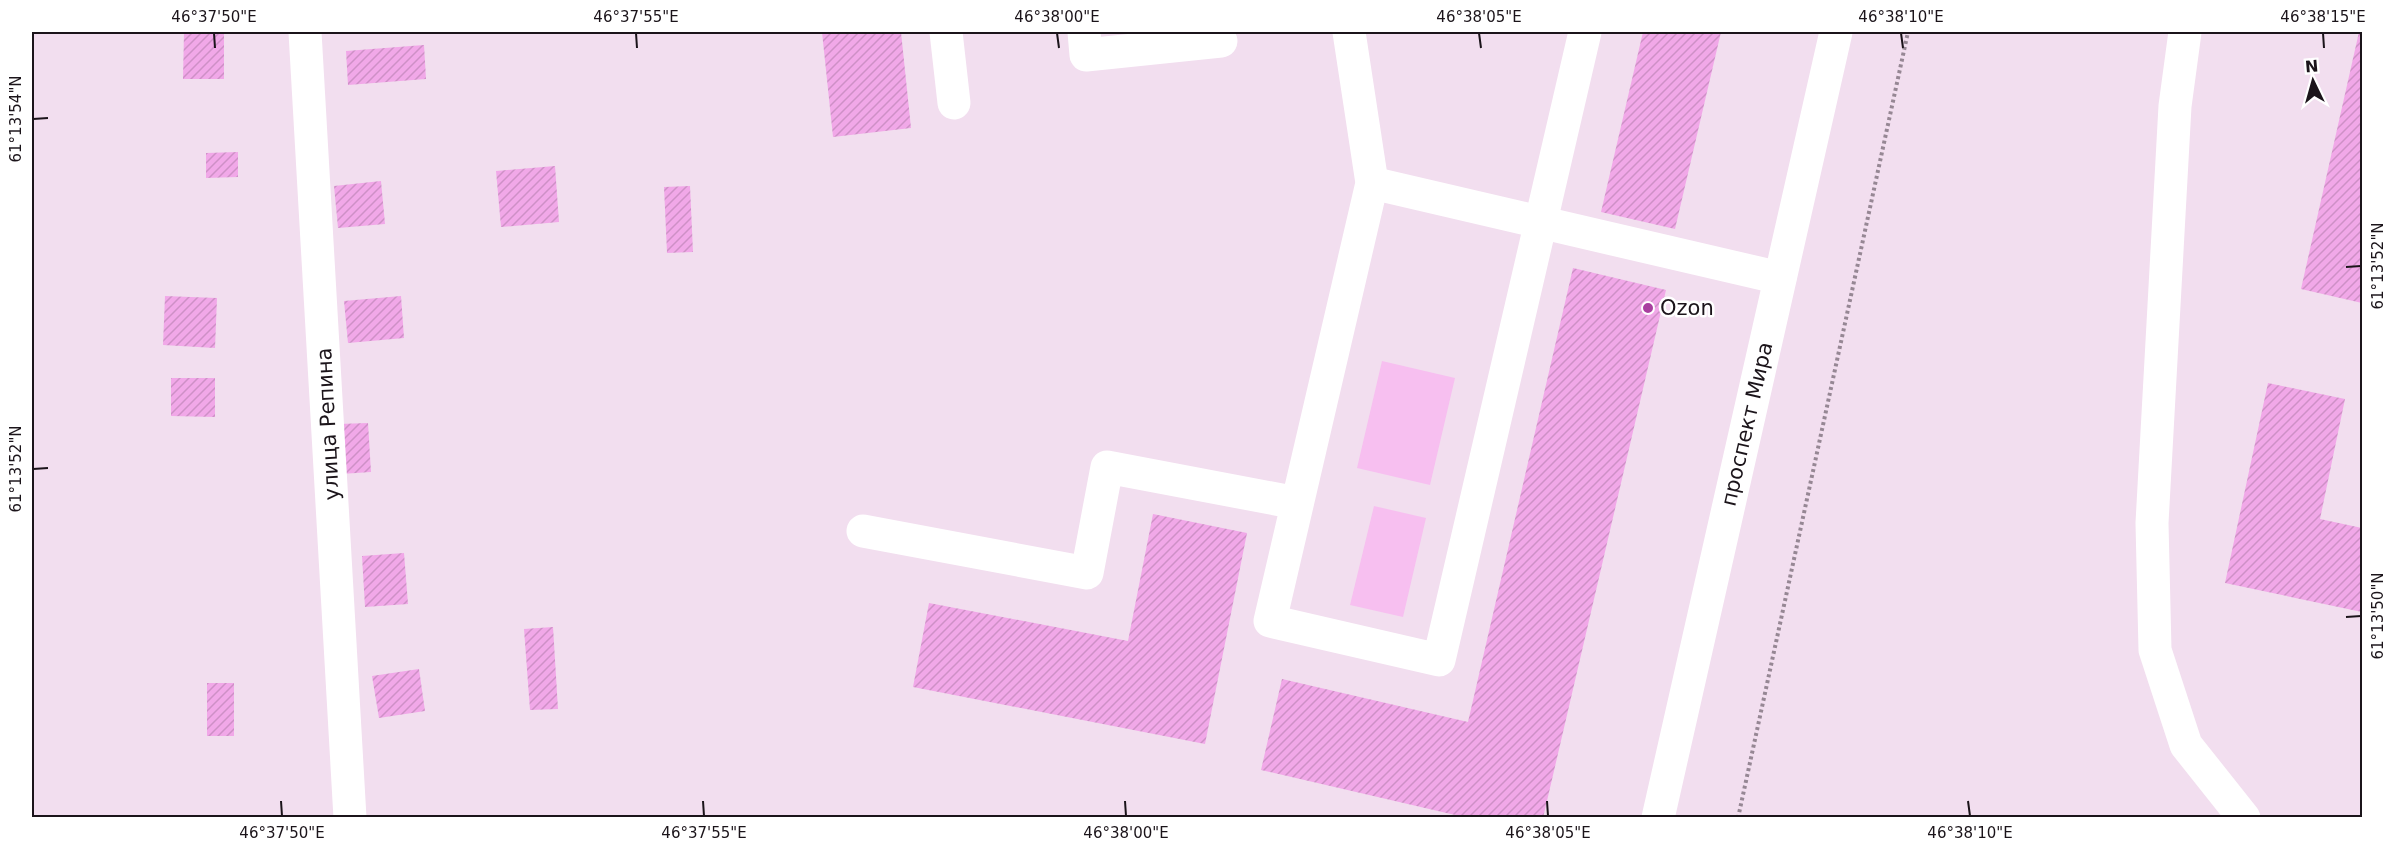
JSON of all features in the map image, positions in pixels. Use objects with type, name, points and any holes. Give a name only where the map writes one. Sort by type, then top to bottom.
[{"type":"street","name":"улица Репина","points":[[305,32],[351,818]]},
{"type":"street","points":[[946,32],[954,103]]},
{"type":"street","points":[[1084,32],[1086,55],[1221,41]]},
{"type":"street","points":[[1349,32],[1372,183],[1269,621],[1439,660],[1585,32]]},
{"type":"street","name":"проспект Мира","points":[[1658,818],[1836,32]]},
{"type":"street","points":[[2185,32],[2175,106],[2152,523],[2155,650],[2186,745],[2244,818]]},
{"type":"street","points":[[1372,183],[1780,278]]},
{"type":"street","points":[[863,531],[1087,573],[1107,467],[1297,503]]},
{"type":"path","points":[[1738,818],[1908,32]]},
{"type":"shaded area","points":[[1382,361],[1455,378],[1430,485],[1357,468]]},
{"type":"shaded area","points":[[1374,506],[1426,518],[1403,617],[1350,605]]},
{"type":"building","points":[[184,32],[224,32],[224,79],[183,79]]},
{"type":"building","points":[[822,32],[901,32],[911,128],[833,137]]},
{"type":"building","points":[[1643,32],[1721,32],[1675,229],[1601,212]]},
{"type":"building","points":[[2359,32],[2362,32],[2362,303],[2301,289]]},
{"type":"building","points":[[424,45],[426,79],[348,85],[346,51]]},
{"type":"building","points":[[238,152],[238,177],[206,178],[206,153]]},
{"type":"building","points":[[555,166],[559,222],[501,227],[496,171]]},
{"type":"building","points":[[381,181],[385,224],[338,228],[334,186]]},
{"type":"building","points":[[690,186],[693,252],[667,253],[664,187]]},
{"type":"building","points":[[1573,268],[1666,290],[1543,818],[1468,818],[1261,770],[1282,679],[1468,722]]},
{"type":"building","points":[[165,296],[217,298],[215,348],[163,345]]},
{"type":"building","points":[[401,296],[404,338],[348,343],[344,301]]},
{"type":"building","points":[[171,378],[215,378],[215,417],[171,416]]},
{"type":"building","points":[[2268,383],[2345,399],[2320,519],[2362,528],[2362,612],[2225,583]]},
{"type":"building","points":[[368,423],[371,472],[341,474],[338,424]]},
{"type":"building","points":[[1153,514],[1247,533],[1205,744],[913,687],[929,603],[1128,641]]},
{"type":"building","points":[[404,553],[408,604],[365,607],[362,556]]},
{"type":"building","points":[[553,627],[558,709],[530,710],[524,629]]},
{"type":"building","points":[[419,669],[425,711],[379,718],[372,676]]},
{"type":"building","points":[[207,683],[234,683],[234,736],[207,736]]},
{"type":"place","name":"Ozon","points":[[1648,308]]}]
